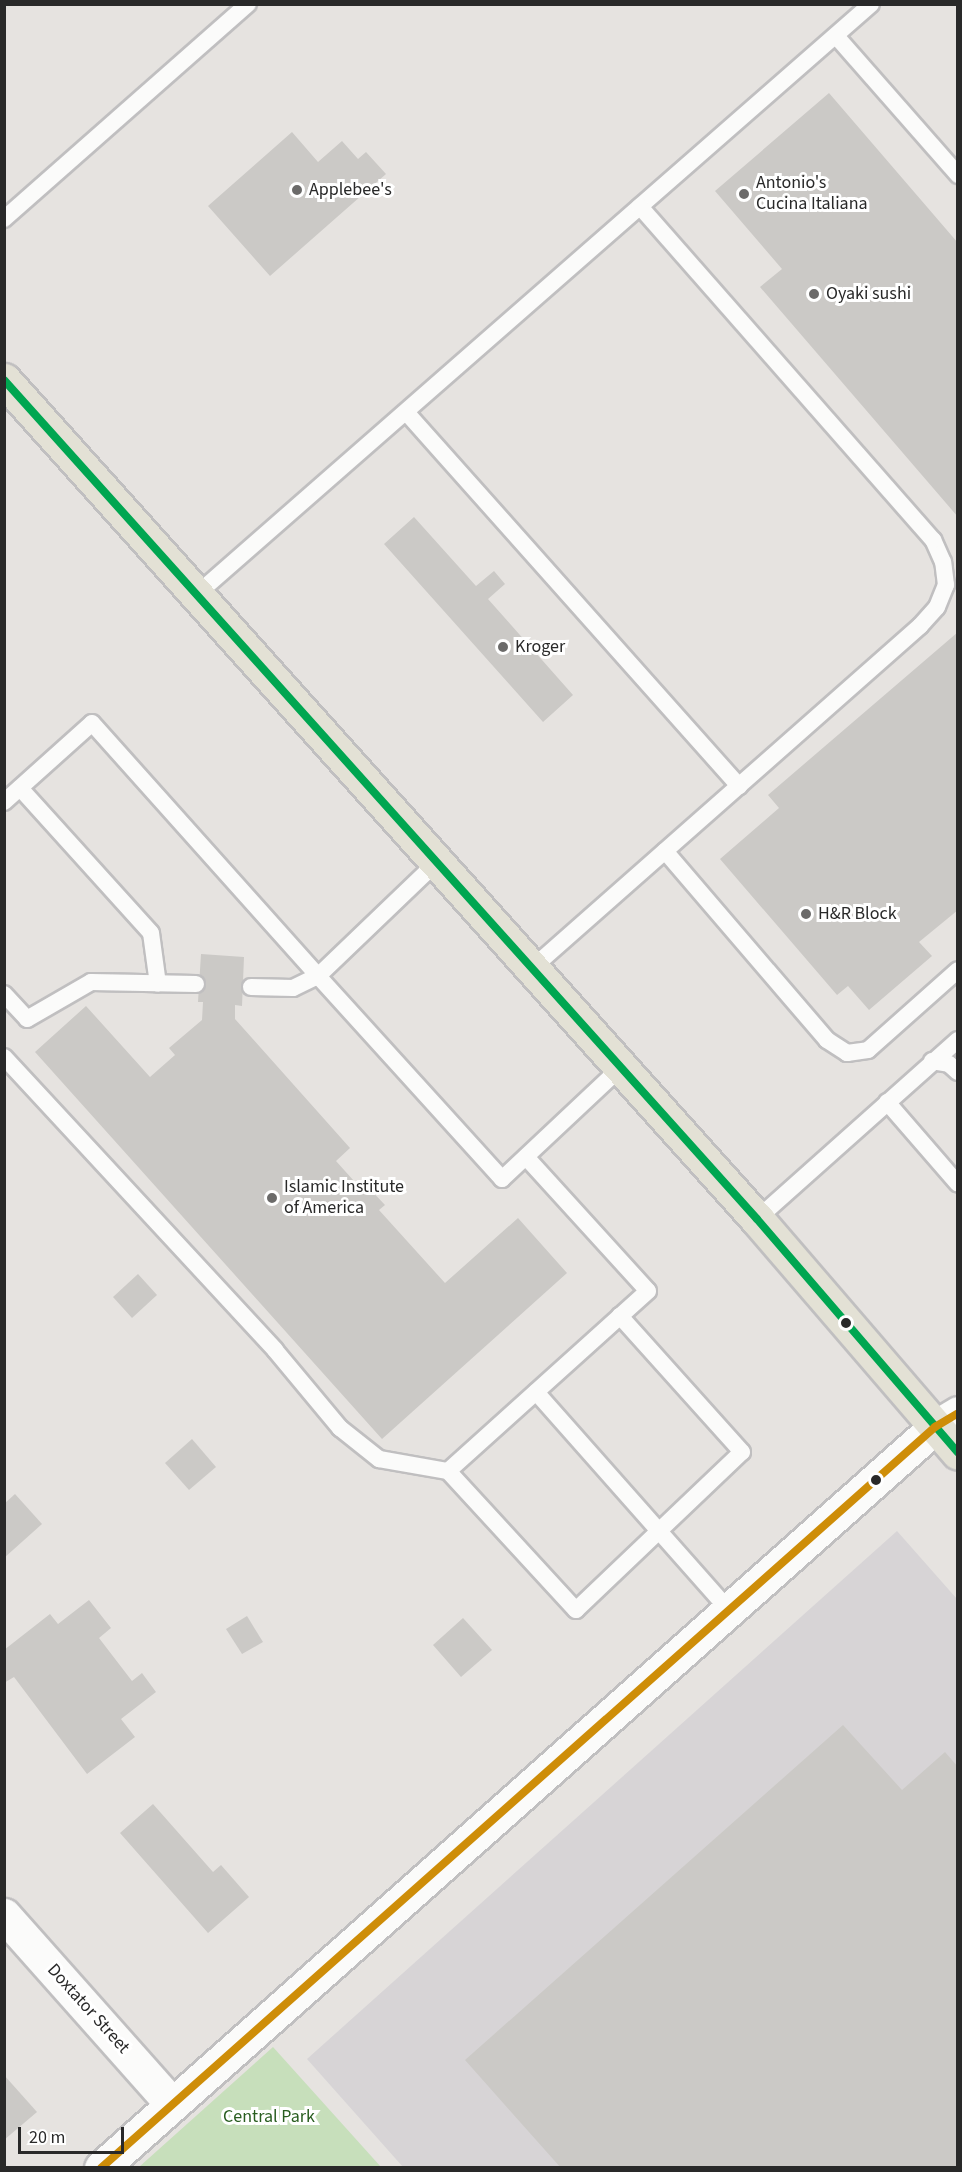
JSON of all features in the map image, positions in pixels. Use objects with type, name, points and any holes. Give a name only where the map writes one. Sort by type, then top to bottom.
[{"type":"main road","points":[[4,380],[530,970],[757,1219],[946,1420],[957,1453]]},
{"type":"street","points":[[101,2168],[946,1420]]},
{"type":"street","name":"Doxtator Street","points":[[4,1915],[172,2104]]},
{"type":"lane","points":[[4,219],[248,4]]},
{"type":"lane","points":[[196,596],[871,4]]},
{"type":"lane","points":[[836,36],[957,175]]},
{"type":"lane","points":[[530,970],[920,626],[937,607],[946,585],[945,573],[933,540],[640,207]]},
{"type":"lane","points":[[406,412],[739,786]]},
{"type":"lane","points":[[4,802],[92,723],[502,1179],[620,1068]]},
{"type":"lane","points":[[20,788],[151,933],[158,984]]},
{"type":"lane","points":[[665,851],[827,1040],[847,1053],[868,1050],[957,970]]},
{"type":"lane","points":[[251,987],[292,988],[318,976],[435,863]]},
{"type":"lane","points":[[4,994],[27,1019],[91,982],[196,984]]},
{"type":"lane","points":[[757,1219],[957,1040]]},
{"type":"lane","points":[[4,1057],[275,1350],[340,1428],[379,1459],[448,1471],[576,1610],[742,1452],[620,1316]]},
{"type":"lane","points":[[932,1061],[949,1064],[957,1072]]},
{"type":"lane","points":[[886,1102],[957,1184]]},
{"type":"lane","points":[[448,1471],[648,1291],[526,1157]]},
{"type":"lane","points":[[536,1392],[729,1610]]},
{"type":"shaded area","points":[[897,1531],[957,1599],[957,2167],[403,2167],[307,2059]]},
{"type":"green space","name":"Central Park","points":[[273,2047],[381,2167],[139,2167]]},
{"type":"building","points":[[829,93],[958,243],[958,517],[760,287],[782,269],[715,191]]},
{"type":"building","name":"Applebee's","points":[[292,132],[318,162],[342,141],[358,159],[366,152],[386,174],[270,276],[208,206]]},
{"type":"building","name":"Kroger","points":[[414,517],[476,586],[494,571],[505,584],[488,599],[573,695],[543,722],[384,544]]},
{"type":"building","points":[[958,632],[958,910],[919,942],[932,956],[869,1010],[848,986],[837,995],[720,859],[779,808],[768,795]]},
{"type":"building","name":"Islamic Institute of America","points":[[201,954],[244,957],[242,1006],[235,1005],[235,1019],[350,1148],[336,1161],[363,1191],[368,1187],[385,1205],[379,1210],[445,1283],[518,1218],[567,1273],[382,1439],[35,1052],[86,1006],[150,1077],[175,1055],[169,1048],[202,1020],[203,1002],[198,1002]]},
{"type":"building","points":[[138,1274],[157,1295],[132,1318],[113,1297]]},
{"type":"building","points":[[192,1439],[216,1467],[189,1490],[165,1463]]},
{"type":"building","points":[[15,1494],[42,1524],[4,1558],[4,1504]]},
{"type":"building","points":[[89,1600],[111,1628],[99,1638],[132,1681],[142,1673],[156,1692],[121,1719],[135,1737],[87,1774],[14,1677],[4,1683],[4,1650],[50,1614],[58,1624]]},
{"type":"building","points":[[247,1616],[263,1642],[242,1654],[226,1629]]},
{"type":"building","points":[[463,1618],[492,1650],[461,1677],[433,1645]]},
{"type":"building","points":[[843,1725],[902,1790],[945,1752],[958,1767],[958,2168],[561,2168],[465,2060]]},
{"type":"building","points":[[153,1804],[213,1872],[221,1865],[249,1897],[208,1933],[120,1833]]},
{"type":"building","points":[[4,2075],[37,2112],[4,2140]]},
{"type":"transit line","points":[[4,380],[757,1219],[958,1453]]},
{"type":"transit line","points":[[101,2168],[935,1427],[958,1413]]},
{"type":"place","name":"Applebee's","points":[[297,190]]},
{"type":"place","name":"Antonio's Cucina Italiana","points":[[744,194]]},
{"type":"place","name":"Oyaki sushi","points":[[814,294]]},
{"type":"place","name":"Kroger","points":[[503,647]]},
{"type":"place","name":"H&R Block","points":[[806,914]]},
{"type":"place","name":"Islamic Institute of America","points":[[272,1198]]}]
